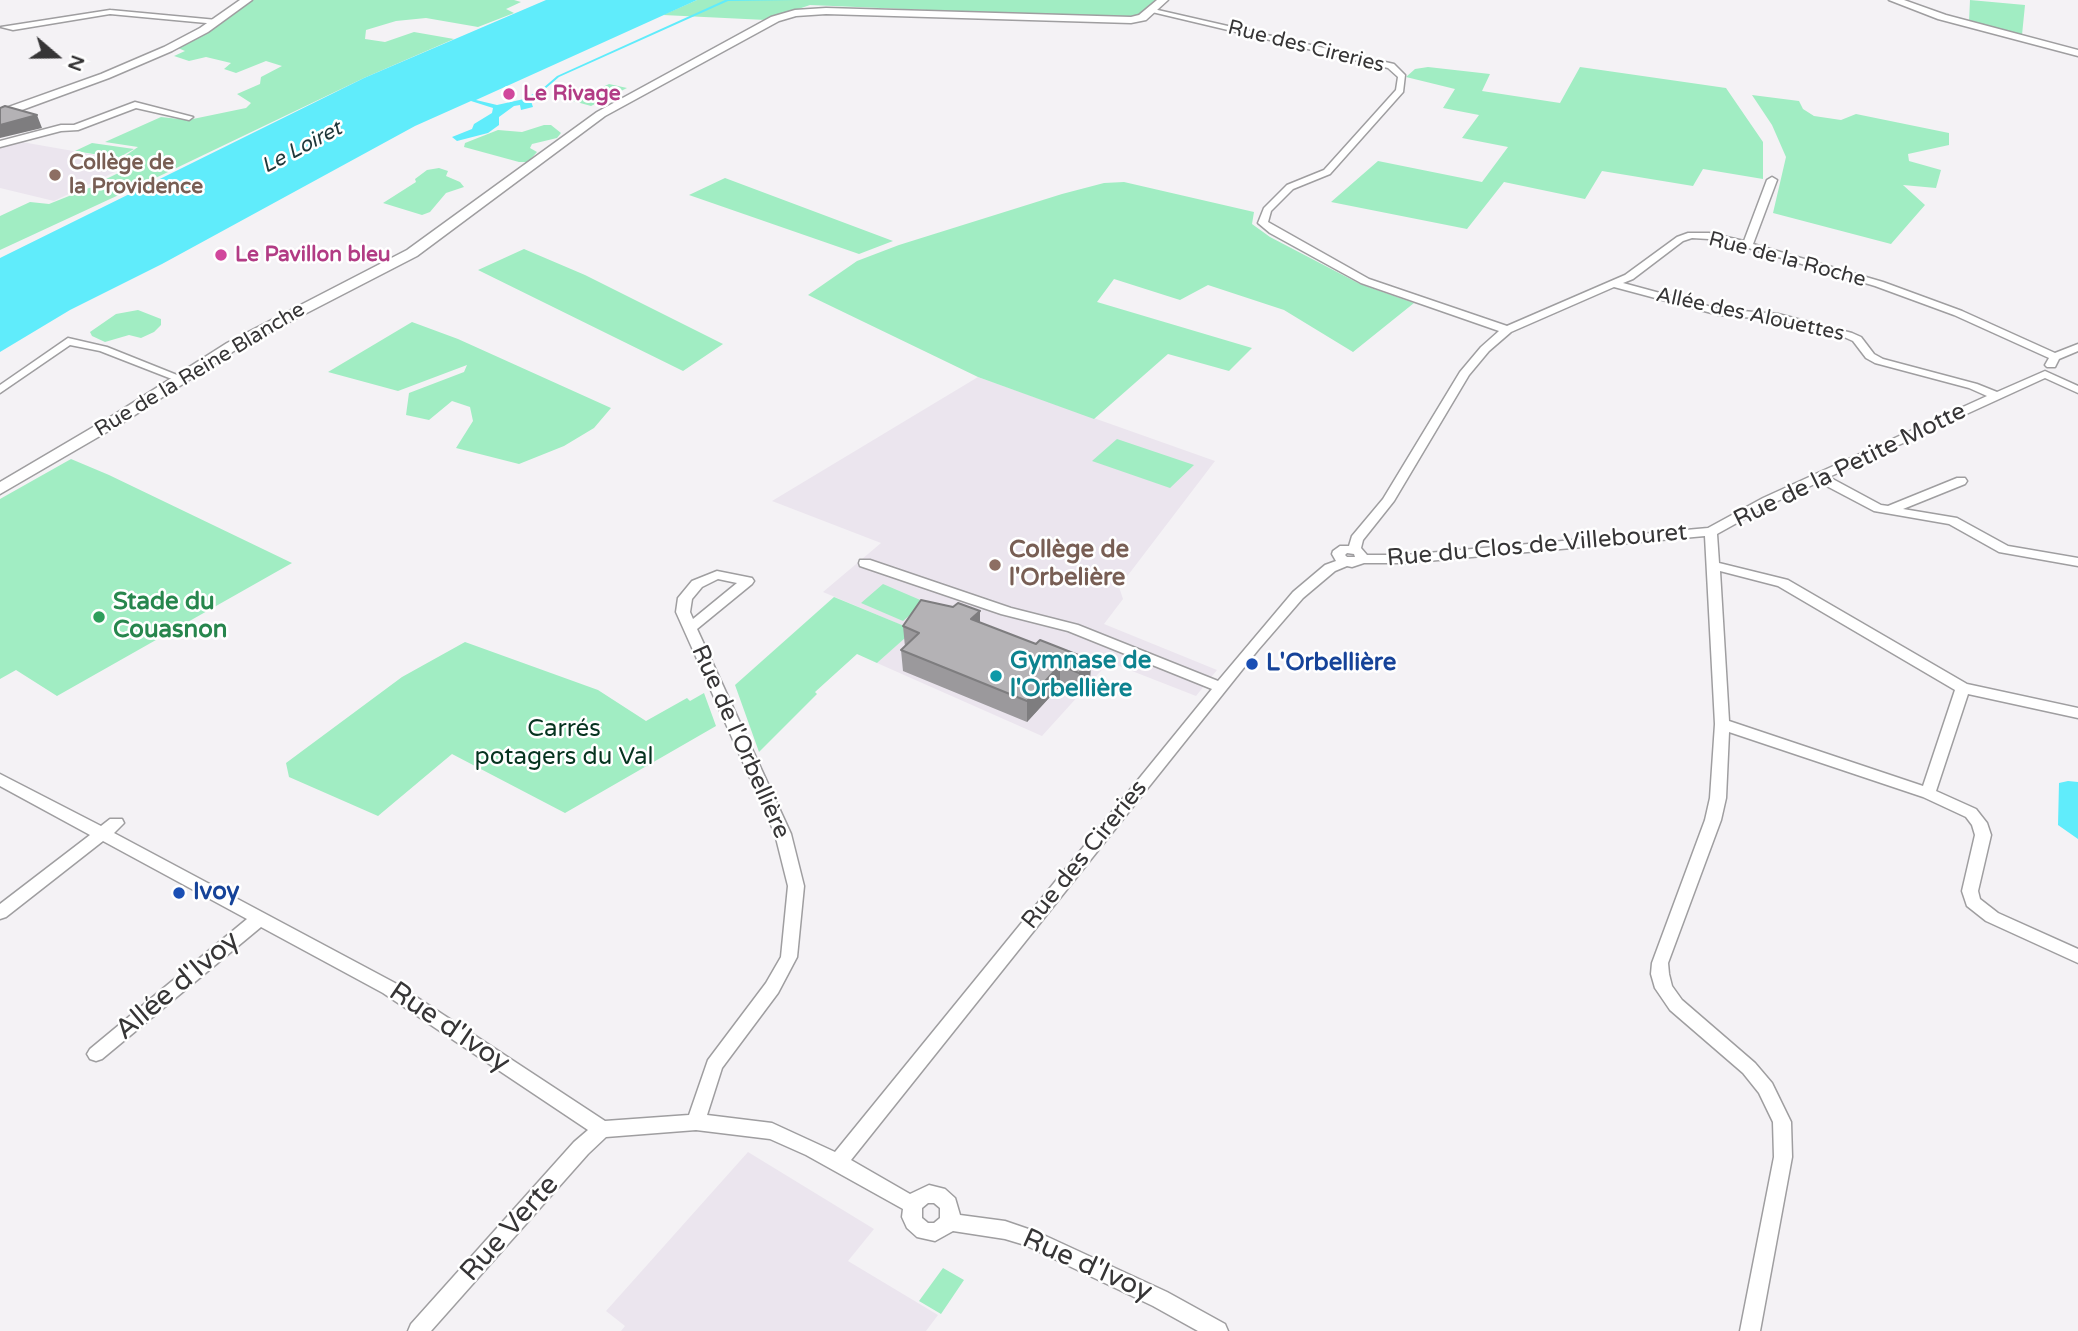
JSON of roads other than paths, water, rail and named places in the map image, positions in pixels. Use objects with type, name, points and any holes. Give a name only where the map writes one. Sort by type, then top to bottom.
[{"type":"street","points":[[5,27],[110,12],[214,22],[241,0]]},
{"type":"street","points":[[4,112],[168,49],[247,0]]},
{"type":"street","name":"Rue de la Reine Blanche","points":[[0,489],[232,346],[412,253],[601,114],[775,19],[795,13],[826,11],[1131,20],[1142,18],[1163,0]]},
{"type":"street","points":[[1894,0],[1942,17],[2078,53]]},
{"type":"street","name":"Rue des Cireries","points":[[1152,10],[1391,66],[1402,77],[1400,90],[1328,172],[1290,187],[1267,210],[1264,223],[1273,231],[1366,281],[1507,330]]},
{"type":"street","points":[[0,144],[61,128],[75,128],[135,105],[189,117]]},
{"type":"street","points":[[4,112],[22,115]]},
{"type":"street","points":[[48,124],[61,128]]},
{"type":"street","points":[[1748,245],[1772,180]]},
{"type":"street","name":"Rue de la Roche","points":[[1358,554],[1357,539],[1388,500],[1464,374],[1485,349],[1507,330],[1629,277],[1680,239],[1709,236],[1748,245],[1908,295],[1958,313],[2055,357]]},
{"type":"street","name":"Allée des Alouettes","points":[[1614,284],[1719,312],[1778,317],[1848,335],[1857,339],[1870,356],[1879,361],[1973,386],[1997,396]]},
{"type":"street","points":[[0,390],[68,341],[103,349],[181,379]]},
{"type":"street","points":[[2078,346],[2055,357],[2045,374],[2078,390]]},
{"type":"street","name":"Rue de la Petite Motte","points":[[1750,1331],[1783,1157],[1782,1122],[1766,1088],[1749,1068],[1676,1005],[1664,988],[1660,974],[1660,963],[1713,820],[1718,797],[1722,724],[1712,532],[1767,502],[2045,374]]},
{"type":"street","points":[[1821,478],[1867,503],[1890,510],[1953,521],[2004,549],[2078,562]]},
{"type":"street","points":[[1890,510],[1961,481]]},
{"type":"street","name":"Rue du Clos de Villebouret","points":[[1345,562],[1355,563],[1358,554],[1405,559],[1712,532]]},
{"type":"street","name":"Rue des Cireries","points":[[838,1162],[1298,594],[1329,568],[1345,562]]},
{"type":"street","points":[[865,563],[1006,611],[1073,628],[1220,687]]},
{"type":"street","points":[[1714,566],[1783,583],[1963,688],[2078,713]]},
{"type":"street","name":"Rue de l'Orbellière","points":[[690,628],[783,834],[796,886],[789,957],[772,988],[714,1065],[696,1122]]},
{"type":"street","points":[[1928,793],[1963,688]]},
{"type":"street","points":[[1722,724],[1928,793],[1971,813],[1979,823],[1983,835],[1970,891],[1973,902],[1980,909],[2078,956]]},
{"type":"street","name":"Rue d'Ivoy","points":[[0,779],[389,988],[602,1129]]},
{"type":"street","points":[[0,913],[116,823]]},
{"type":"street","name":"Allée d'Ivoy","points":[[96,1054],[260,918]]},
{"type":"street","points":[[602,1129],[696,1122],[772,1131],[838,1162]]},
{"type":"street","name":"Rue Verte","points":[[418,1331],[581,1148],[602,1129]]},
{"type":"street","name":"Rue d'Ivoy","points":[[838,1162],[913,1205],[911,1219],[919,1229],[932,1231],[949,1222],[1005,1230],[1030,1238],[1160,1299],[1218,1331]]},
{"type":"water","name":"Le Loiret","points":[[546,0],[697,0],[476,100],[497,105],[524,99],[557,76],[725,0],[797,0],[728,1],[559,77],[531,101],[533,107],[521,110],[520,105],[514,106],[499,117],[499,125],[488,133],[457,141],[452,137],[472,129],[474,124],[492,113],[493,108],[471,101],[415,126],[162,264],[70,310],[0,352],[0,258],[364,78]]},
{"type":"water","points":[[2078,782],[2078,839],[2058,825],[2059,783]]},
{"type":"place","name":"Le Rivage","points":[[509,94]]},
{"type":"place","name":"Collège de la Providence","points":[[55,175]]},
{"type":"place","name":"Le Pavillon bleu","points":[[221,255]]},
{"type":"place","name":"Collège de l'Orbelière","points":[[995,565]]},
{"type":"place","name":"Stade du Couasnon","points":[[99,617]]},
{"type":"place","name":"L'Orbellière","points":[[1252,664]]},
{"type":"place","name":"Gymnase de l'Orbellière","points":[[996,676]]},
{"type":"place","name":"Ivoy","points":[[179,893]]},
{"type":"park label","name":"Carrés potagers du Val","points":[[564,744]]}]
